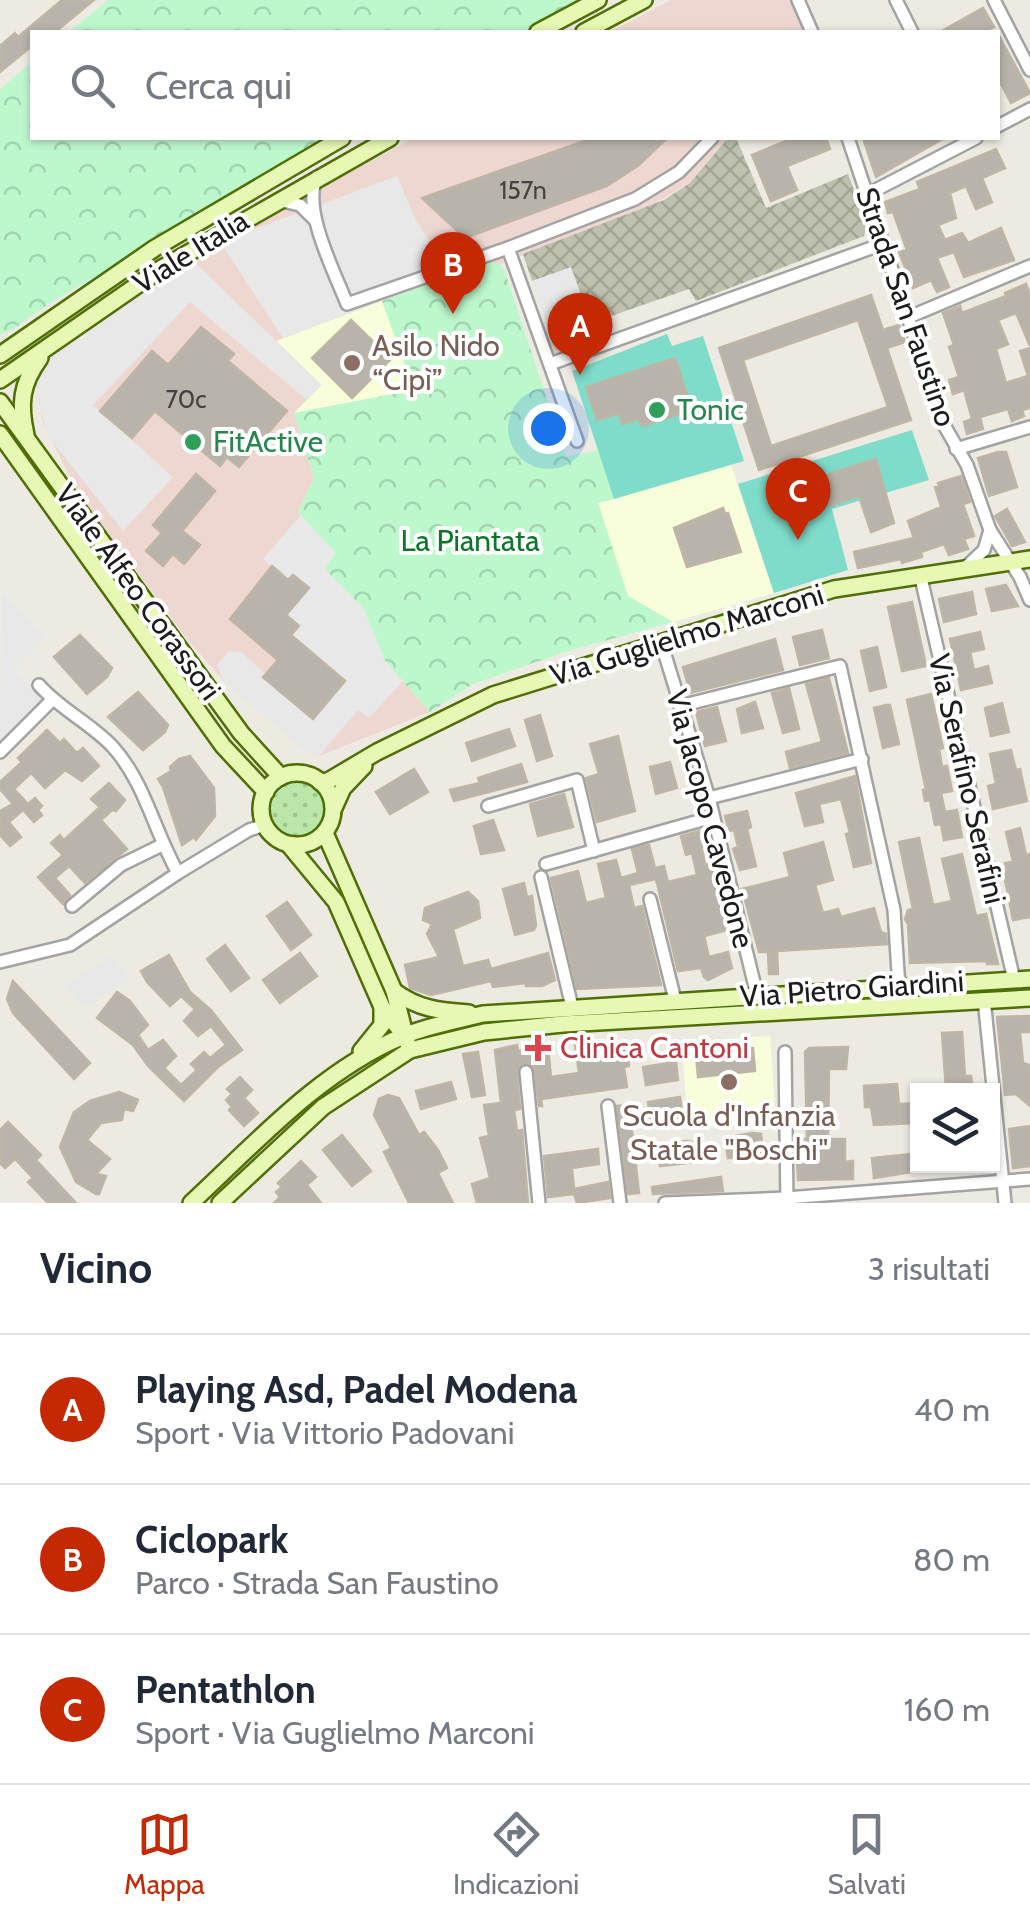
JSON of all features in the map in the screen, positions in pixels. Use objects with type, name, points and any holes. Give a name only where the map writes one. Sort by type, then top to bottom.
[{"type":"street","points":[[542,30],[598,0]]},
{"type":"street","points":[[588,30],[644,0]]},
{"type":"street","points":[[798,0],[811,30]]},
{"type":"street","points":[[896,0],[911,30]]},
{"type":"street","points":[[994,0],[1030,70]]},
{"type":"street","points":[[1000,125],[1030,110]]},
{"type":"street","name":"Viale Italia","points":[[0,355],[154,248],[339,140]]},
{"type":"street","name":"Viale Italia","points":[[0,380],[162,268],[386,140]]},
{"type":"street","points":[[318,176],[311,196],[315,220],[347,304],[508,248],[650,191],[678,172],[710,140]]},
{"type":"street","name":"Strada San Faustino","points":[[849,140],[944,425],[967,464],[990,530],[1030,600]]},
{"type":"street","points":[[868,194],[967,140]]},
{"type":"street","points":[[268,205],[286,200],[300,205],[315,220]]},
{"type":"street","points":[[550,364],[885,243]]},
{"type":"street","points":[[508,248],[577,441]]},
{"type":"street","points":[[909,317],[1030,266]]},
{"type":"street","points":[[0,339],[23,340]]},
{"type":"street","points":[[28,443],[21,394],[28,374],[51,344]]},
{"type":"street","name":"Viale Alfeo Corassori","points":[[0,402],[241,733],[281,777]]},
{"type":"street","points":[[956,449],[1030,427]]},
{"type":"street","name":"Viale Alfeo Corassori","points":[[0,434],[223,746],[266,792]]},
{"type":"street","points":[[0,448],[28,472]]},
{"type":"street","points":[[961,571],[984,550],[990,530]]},
{"type":"street","name":"Via Guglielmo Marconi","points":[[320,782],[493,695],[834,589],[1030,560]]},
{"type":"street","name":"Via Serafino Serafini","points":[[921,578],[1022,980]]},
{"type":"street","name":"Via Jacopo Cavedone","points":[[662,644],[709,798],[757,995]]},
{"type":"street","points":[[680,706],[840,666],[894,910],[899,988]]},
{"type":"street","points":[[39,685],[52,700],[90,726],[125,763],[178,872]]},
{"type":"street","points":[[0,752],[52,700]]},
{"type":"street","name":"Via Guglielmo Marconi","points":[[334,808],[343,788],[377,752]]},
{"type":"street","points":[[709,798],[862,759]]},
{"type":"street","points":[[289,845],[315,841],[325,833],[334,808],[330,794],[320,782],[301,774],[281,777],[266,792],[261,814],[264,825],[289,845],[336,902],[382,1007],[407,1043]]},
{"type":"street","points":[[488,806],[577,780],[594,851]]},
{"type":"street","points":[[546,864],[713,817]]},
{"type":"street","points":[[0,949],[5,961],[70,945],[178,872],[264,825]]},
{"type":"street","points":[[325,833],[394,991],[407,1043]]},
{"type":"street","points":[[72,906],[122,865],[162,844]]},
{"type":"street","points":[[542,877],[572,1008]]},
{"type":"street","points":[[650,899],[675,1000]]},
{"type":"street","name":"Via Pietro Giardini","points":[[394,991],[411,1004],[433,1011],[483,1014],[1022,980]]},
{"type":"street","name":"Via Pietro Giardini","points":[[220,1203],[323,1107],[407,1043],[563,1024],[1030,998]]},
{"type":"street","points":[[984,999],[1005,1203]]},
{"type":"street","points":[[344,1066],[382,1025],[382,1007]]},
{"type":"street","name":"Via Pietro Giardini","points":[[191,1203],[311,1091],[344,1066],[483,1014]]},
{"type":"street","points":[[785,1052],[787,1200]]},
{"type":"street","points":[[526,1072],[539,1203]]},
{"type":"street","points":[[608,1106],[620,1203]]},
{"type":"street","points":[[665,1203],[787,1200],[1030,1179]]},
{"type":"shaded area","points":[[671,0],[792,0],[804,30],[614,30]]},
{"type":"shaded area","points":[[410,140],[726,140],[690,183],[641,211],[500,264],[481,263],[277,341],[322,385],[294,413],[314,478],[298,512],[335,553],[385,661],[430,712],[319,756],[310,754],[224,681],[187,639],[79,494],[42,421],[37,385],[47,361],[126,303],[228,237]]},
{"type":"shaded area","points":[[726,140],[737,140],[766,208],[848,174],[867,224],[864,236],[696,301],[689,289],[591,323],[571,268],[532,281],[523,254],[664,200],[690,183]]},
{"type":"shaded area","points":[[397,176],[416,221],[452,274],[283,338],[220,242]]},
{"type":"shaded area","points":[[192,260],[322,385],[307,400],[190,302],[93,405],[173,477],[123,531],[48,436],[37,397],[40,372],[47,361]]},
{"type":"shaded area","points":[[571,267],[591,323],[552,336],[532,281]]},
{"type":"shaded area","name":"Asilo Nido “Cipì”","points":[[382,301],[415,390],[294,413],[321,385],[276,341]]},
{"type":"shaded area","name":"Tonic","points":[[667,334],[672,346],[703,336],[744,461],[614,499],[572,371]]},
{"type":"shaded area","points":[[912,430],[929,480],[832,509],[848,570],[774,593],[738,484]]},
{"type":"shaded area","points":[[731,465],[774,593],[673,622],[628,597],[598,502]]},
{"type":"shaded area","points":[[301,515],[335,553],[325,569],[363,608],[385,661],[403,681],[369,718],[358,710],[319,756],[310,754],[224,682],[217,665],[229,651],[241,652],[312,719],[345,682],[291,635],[299,626],[286,615],[288,580],[263,559]]},
{"type":"shaded area","points":[[2,593],[45,639],[13,670],[43,702],[0,744]]},
{"type":"shaded area","points":[[109,956],[129,979],[85,1008],[65,986]]},
{"type":"shaded area","name":"Scuola d'Infanzia Statale \"Boschi\"","points":[[770,1036],[776,1123],[688,1129],[682,1042]]},
{"type":"green space","points":[[108,0],[585,0],[529,30],[71,30]]},
{"type":"green space","points":[[30,64],[30,140],[327,140],[237,188],[9,332],[0,334],[0,89]]},
{"type":"green space","name":"La Piantata","points":[[489,261],[504,269],[566,457],[599,450],[614,499],[598,503],[628,596],[673,622],[568,651],[473,684],[430,712],[385,661],[363,608],[325,569],[335,552],[298,512],[314,478],[294,413],[414,390],[382,301]]},
{"type":"green space","points":[[298,783],[317,791],[325,810],[317,829],[298,837],[279,829],[271,810],[279,791]]},
{"type":"building","points":[[62,0],[94,0],[57,30],[30,30],[30,48],[0,72],[0,46],[15,33],[18,37]]},
{"type":"building","points":[[983,8],[994,27],[987,30],[944,30]]},
{"type":"building","points":[[1000,38],[1030,93],[1011,103],[1000,82]]},
{"type":"building","points":[[587,140],[665,140],[639,165],[607,186],[465,238],[422,198]]},
{"type":"building","points":[[788,140],[827,140],[830,149],[787,166],[797,190],[771,201],[752,155]]},
{"type":"building","points":[[864,140],[941,140],[876,177]]},
{"type":"building","points":[[996,149],[1005,168],[982,178],[992,202],[976,209],[966,186],[950,193],[956,218],[938,225],[945,240],[962,233],[968,243],[1001,228],[1014,260],[964,277],[954,252],[937,258],[949,287],[937,292],[931,280],[913,288],[899,252],[907,250],[893,212],[888,213],[885,202],[920,189],[917,182]]},
{"type":"building","points":[[1026,284],[1030,294],[1030,346],[1016,313],[998,320],[1008,344],[996,349],[1006,383],[1028,376],[1020,351],[1030,348],[1030,408],[1022,410],[1024,416],[1012,421],[1008,409],[980,417],[983,429],[967,434],[964,422],[972,419],[964,390],[953,394],[949,380],[959,377],[943,313],[960,306],[962,313]]},
{"type":"building","points":[[871,295],[883,330],[899,325],[905,342],[887,348],[911,420],[759,470],[719,348]],"holes":[[[858,320],[888,407],[771,446],[743,360]]]},
{"type":"building","points":[[351,320],[391,359],[352,398],[312,358]]},
{"type":"building","points":[[201,327],[234,354],[228,361],[287,411],[239,467],[227,457],[220,466],[155,411],[132,438],[100,411],[152,351],[168,365]]},
{"type":"building","points":[[675,358],[692,410],[642,426],[639,419],[622,424],[619,413],[597,420],[586,387]]},
{"type":"building","points":[[1006,452],[1017,487],[989,496],[978,458]]},
{"type":"building","points":[[876,459],[894,523],[871,532],[859,496],[828,506],[819,477]]},
{"type":"building","points":[[196,474],[215,491],[182,531],[200,545],[184,564],[173,554],[163,566],[146,551],[162,533],[153,525]]},
{"type":"building","points":[[961,476],[970,502],[963,504],[974,536],[964,539],[968,549],[949,555],[944,544],[902,563],[901,559],[858,568],[854,552],[914,538],[908,521],[941,507],[935,487]]},
{"type":"building","points":[[723,508],[741,552],[687,567],[674,528]]},
{"type":"building","points":[[1007,509],[1025,542],[1012,546],[995,516]]},
{"type":"building","points":[[272,566],[288,580],[293,575],[309,588],[286,615],[299,626],[291,635],[345,681],[313,719],[263,677],[278,660],[230,619]]},
{"type":"building","points":[[1006,585],[1018,606],[992,611],[986,589]]},
{"type":"building","points":[[972,592],[976,614],[944,622],[939,599]]},
{"type":"building","points":[[912,602],[926,666],[902,671],[888,607]]},
{"type":"building","points":[[822,630],[829,658],[800,665],[793,637]]},
{"type":"building","points":[[980,632],[984,649],[970,652],[974,670],[988,666],[992,683],[961,690],[950,639]]},
{"type":"building","points":[[80,635],[112,668],[87,694],[54,657]]},
{"type":"building","points":[[775,639],[783,670],[690,693],[683,667]]},
{"type":"building","points":[[877,647],[886,687],[870,691],[861,651]]},
{"type":"building","points":[[829,678],[848,753],[790,768],[786,752],[822,742],[806,684]]},
{"type":"building","points":[[789,688],[799,729],[783,733],[772,693]]},
{"type":"building","points":[[138,692],[168,725],[143,750],[108,717]]},
{"type":"building","points":[[931,694],[943,748],[939,749],[942,767],[947,766],[952,791],[941,793],[945,812],[957,810],[962,837],[944,840],[941,824],[935,825],[930,800],[925,801],[907,700]]},
{"type":"building","points":[[755,702],[763,728],[742,733],[737,709]]},
{"type":"building","points":[[1002,703],[1009,732],[991,736],[985,708]]},
{"type":"building","points":[[890,705],[899,744],[883,748],[874,708]]},
{"type":"building","points":[[717,707],[726,741],[705,746],[696,712]]},
{"type":"building","points":[[540,715],[552,756],[537,761],[525,720]]},
{"type":"building","points":[[509,729],[515,746],[472,761],[466,743]]},
{"type":"building","points":[[47,730],[60,743],[64,739],[77,753],[83,748],[99,766],[82,781],[65,770],[45,788],[31,773],[14,789],[28,804],[35,798],[42,806],[38,810],[42,815],[34,822],[23,810],[9,822],[21,837],[10,846],[0,835],[0,811],[13,804],[0,789],[0,782]]},
{"type":"building","points":[[618,736],[635,811],[597,822],[586,778],[599,774],[590,744]]},
{"type":"building","points":[[1011,750],[1027,801],[993,809],[988,786],[996,784],[990,754]]},
{"type":"building","points":[[190,756],[214,788],[215,816],[196,840],[194,837],[182,845],[158,779],[171,771],[170,767],[179,759]]},
{"type":"building","points":[[670,762],[677,788],[656,794],[650,767]]},
{"type":"building","points":[[521,764],[527,782],[454,801],[450,790],[480,783],[478,778]]},
{"type":"building","points":[[414,769],[428,792],[390,814],[376,792]]},
{"type":"building","points":[[855,776],[871,863],[854,867],[841,799],[819,804],[823,822],[805,826],[796,793]]},
{"type":"building","points":[[109,783],[125,800],[101,820],[127,849],[85,883],[69,866],[55,878],[70,895],[63,904],[38,877],[63,855],[51,843],[60,835],[64,840],[100,807],[91,799]]},
{"type":"building","points":[[564,794],[573,827],[538,836],[530,804]]},
{"type":"building","points":[[747,811],[756,866],[740,870],[733,849],[738,847],[734,830],[729,831],[725,816]]},
{"type":"building","points":[[493,820],[504,850],[481,854],[474,826]]},
{"type":"building","points":[[1020,828],[1026,855],[1030,854],[1030,917],[1013,920],[1003,870],[1007,869],[1005,863],[1013,862],[1006,832]]},
{"type":"building","points":[[699,831],[705,865],[711,863],[716,884],[720,883],[731,929],[704,936],[709,957],[728,952],[732,968],[708,980],[701,968],[678,971],[656,879],[629,885],[634,908],[642,906],[661,985],[577,989],[551,878],[578,871],[586,903],[606,898],[598,864],[616,860],[621,878],[638,873],[632,849],[649,845],[655,868],[664,866],[668,882],[697,875],[692,853],[686,855],[681,836]]},
{"type":"building","points":[[919,838],[933,905],[952,901],[942,859],[962,854],[976,916],[986,914],[998,964],[910,963],[905,919],[908,910],[913,909],[899,842]]},
{"type":"building","points":[[823,842],[833,880],[815,885],[823,913],[838,909],[841,917],[874,908],[887,944],[777,951],[778,974],[769,974],[768,952],[759,952],[742,889],[790,877],[784,853]]},
{"type":"building","points":[[524,883],[527,897],[532,896],[536,926],[515,935],[503,889]]},
{"type":"building","points":[[468,892],[478,901],[480,918],[453,929],[463,966],[488,960],[491,969],[548,953],[555,980],[542,986],[525,983],[493,987],[491,981],[431,995],[410,988],[405,965],[439,957],[427,934],[432,924],[423,920],[425,908]]},
{"type":"building","points":[[287,902],[311,935],[291,950],[267,916]]},
{"type":"building","points":[[225,945],[249,978],[231,991],[207,959]]},
{"type":"building","points":[[300,953],[317,976],[280,1003],[263,980]]},
{"type":"building","points":[[169,955],[190,992],[211,1010],[242,1050],[218,1067],[184,1101],[148,1066],[133,1045],[97,1018],[117,992],[130,1001],[148,1025],[138,1035],[148,1050],[163,1040],[176,1056],[164,1068],[181,1085],[197,1070],[191,1064],[204,1052],[210,1058],[226,1045],[211,1026],[198,1036],[184,1021],[195,1009],[181,996],[170,1006],[147,982],[141,971]]},
{"type":"building","points":[[13,981],[90,1063],[74,1079],[13,1013],[7,999]]},
{"type":"building","points":[[1030,1016],[1030,1032],[1020,1032],[1023,1063],[1030,1065],[1030,1106],[1016,1094],[1005,1095],[997,1017]]},
{"type":"building","points":[[962,1032],[965,1076],[971,1076],[972,1083],[946,1083],[942,1033]]},
{"type":"building","points":[[592,1042],[594,1053],[627,1049],[627,1087],[541,1099],[539,1106],[534,1067],[520,1065],[520,1109],[514,1110],[517,1131],[522,1130],[528,1203],[477,1203],[472,1184],[490,1178],[480,1138],[489,1136],[484,1105],[501,1103],[495,1050],[517,1045],[518,1051],[548,1047],[551,1077],[579,1073],[575,1044]]},
{"type":"building","points":[[848,1047],[846,1069],[829,1069],[828,1139],[845,1139],[845,1162],[853,1161],[853,1179],[798,1180],[796,1139],[807,1139],[805,1052],[809,1048]]},
{"type":"building","points":[[753,1048],[755,1071],[698,1077],[696,1055],[707,1053],[709,1058],[741,1054],[741,1049]]},
{"type":"building","points":[[478,1052],[485,1095],[472,1097],[463,1054]]},
{"type":"building","points":[[676,1062],[678,1080],[646,1085],[643,1067]]},
{"type":"building","points":[[240,1077],[252,1090],[244,1098],[258,1113],[244,1126],[229,1110],[232,1107],[226,1100],[232,1094],[227,1089]]},
{"type":"building","points":[[451,1082],[456,1099],[421,1109],[416,1091]]},
{"type":"building","points":[[897,1084],[899,1104],[910,1103],[910,1123],[874,1125],[871,1107],[865,1107],[864,1086]]},
{"type":"building","points":[[119,1092],[138,1100],[133,1111],[124,1109],[122,1120],[101,1123],[87,1140],[110,1159],[96,1174],[106,1176],[96,1194],[76,1182],[60,1147],[74,1112],[90,1101]]},
{"type":"building","points":[[388,1095],[399,1098],[419,1135],[424,1132],[438,1150],[447,1168],[438,1173],[453,1203],[409,1203],[384,1152],[391,1148],[374,1115],[379,1099]]},
{"type":"building","points":[[680,1097],[683,1118],[651,1122],[648,1102]]},
{"type":"building","points":[[629,1105],[639,1193],[628,1194],[617,1106]]},
{"type":"building","points":[[8,1122],[41,1155],[36,1160],[76,1203],[48,1203],[28,1182],[33,1178],[15,1159],[5,1168],[0,1163],[0,1130]]},
{"type":"building","points":[[1030,1126],[1030,1166],[1013,1168],[1009,1129]]},
{"type":"building","points":[[761,1134],[763,1154],[728,1158],[725,1138]]},
{"type":"building","points":[[342,1135],[371,1171],[352,1186],[323,1150]]},
{"type":"building","points":[[694,1142],[697,1162],[660,1166],[658,1146]]},
{"type":"building","points":[[598,1149],[599,1164],[572,1168],[574,1189],[608,1182],[610,1198],[577,1203],[574,1194],[548,1197],[544,1156]]},
{"type":"building","points":[[910,1154],[910,1172],[874,1178],[872,1158]]},
{"type":"building","points":[[301,1161],[316,1177],[307,1185],[321,1203],[274,1203],[280,1197],[276,1192],[282,1187],[278,1183]]},
{"type":"building","points":[[721,1177],[723,1191],[653,1194],[652,1187]]},
{"type":"place","name":"Ciclopark","points":[[453,314]]},
{"type":"place","name":"Asilo Nido “Cipì”","points":[[352,363]]},
{"type":"place","name":"Playing Asd, Padel Modena","points":[[580,375]]},
{"type":"place","name":"Tonic","points":[[657,410]]},
{"type":"place","name":"FitActive","points":[[193,442]]},
{"type":"place","name":"Pentathlon","points":[[798,540]]},
{"type":"place","name":"Clinica Cantoni","points":[[538,1048]]},
{"type":"place","name":"Scuola d'Infanzia Statale \"Boschi\"","points":[[729,1082]]}]
